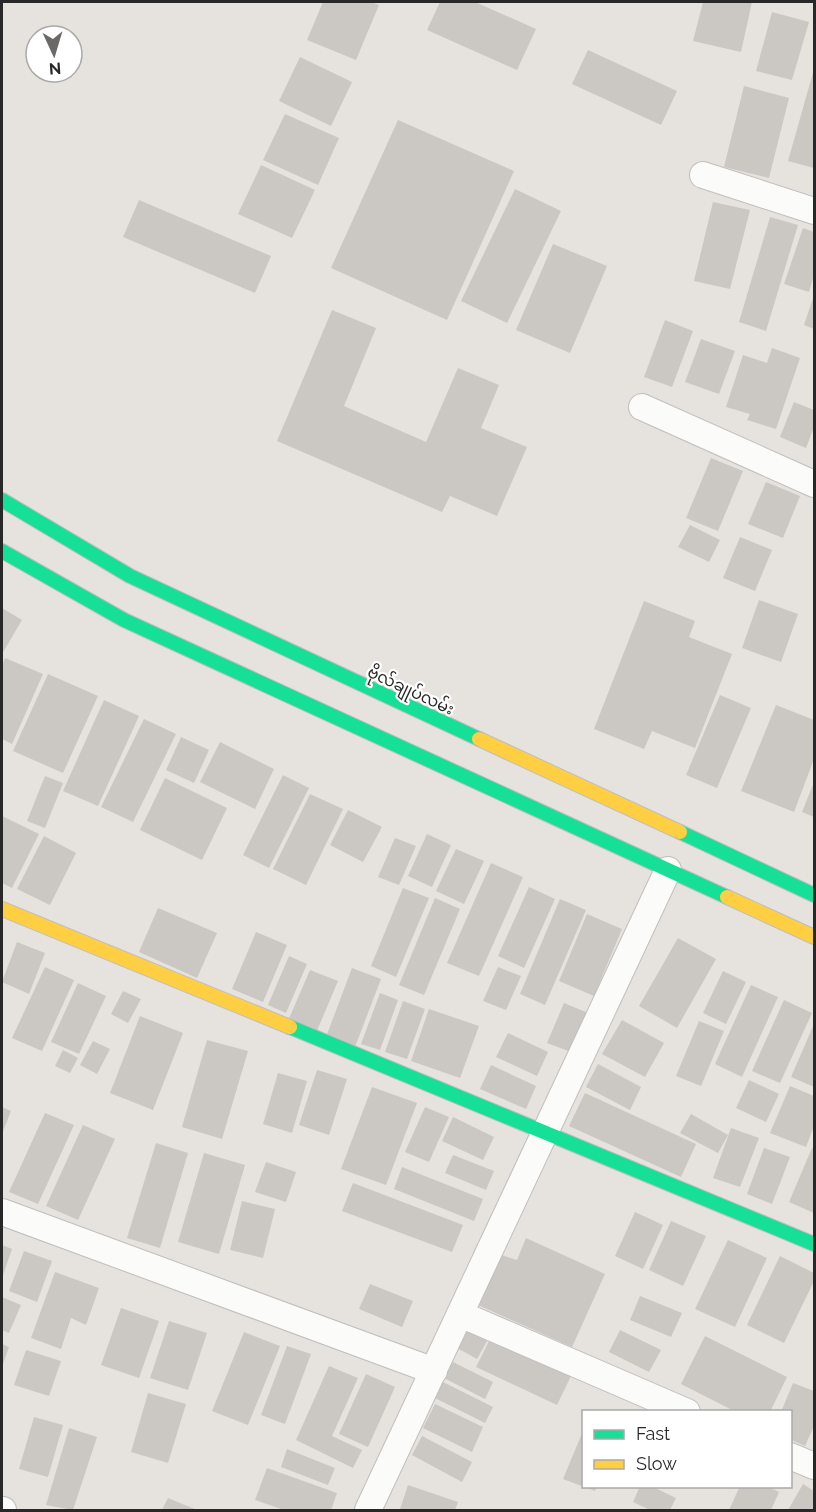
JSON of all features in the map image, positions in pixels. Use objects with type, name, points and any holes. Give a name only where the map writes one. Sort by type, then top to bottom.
[{"type":"main road","name":"ဗိုလ်ချုပ်လမ်း","points":[[2,500],[129,576],[814,895]]},
{"type":"main road","points":[[2,551],[124,620],[814,937]]},
{"type":"main road","points":[[2,909],[186,983],[545,1136],[814,1244]]},
{"type":"street","points":[[703,176],[814,211]]},
{"type":"street","points":[[642,407],[814,484]]},
{"type":"street","points":[[368,1510],[668,870]]},
{"type":"street","points":[[2,1212],[434,1371]]},
{"type":"street","points":[[460,1314],[682,1410]]},
{"type":"street","points":[[792,1457],[814,1466]]},
{"type":"building","points":[[323,2],[371,2],[379,5],[356,60],[307,40]]},
{"type":"building","points":[[440,2],[475,2],[536,29],[517,70],[427,30]]},
{"type":"building","points":[[703,2],[752,2],[741,52],[693,41]]},
{"type":"building","points":[[772,12],[809,22],[792,80],[756,71]]},
{"type":"building","points":[[588,50],[677,91],[661,125],[572,84]]},
{"type":"building","points":[[300,57],[352,82],[331,126],[279,101]]},
{"type":"building","points":[[814,69],[814,168],[788,161]]},
{"type":"building","points":[[744,86],[789,98],[769,178],[724,167]]},
{"type":"building","points":[[285,114],[339,138],[318,185],[263,160]]},
{"type":"building","points":[[398,120],[514,171],[447,320],[331,268]]},
{"type":"building","points":[[261,165],[315,190],[292,238],[238,214]]},
{"type":"building","points":[[515,189],[561,211],[507,323],[461,301]]},
{"type":"building","points":[[139,200],[271,256],[255,293],[123,237]]},
{"type":"building","points":[[713,202],[750,210],[730,289],[694,281]]},
{"type":"building","points":[[770,217],[798,225],[766,331],[739,322]]},
{"type":"building","points":[[803,228],[814,232],[814,275],[809,292],[784,284]]},
{"type":"building","points":[[553,244],[607,266],[570,353],[516,330]]},
{"type":"building","points":[[814,295],[814,329],[804,325]]},
{"type":"building","points":[[332,310],[376,328],[344,406],[426,442],[458,368],[499,385],[481,428],[527,447],[497,516],[450,496],[442,512],[277,441]]},
{"type":"building","points":[[665,320],[693,331],[672,387],[644,377]]},
{"type":"building","points":[[701,339],[735,351],[719,394],[685,382]]},
{"type":"building","points":[[772,348],[800,358],[776,429],[747,420],[750,414],[726,407],[743,355],[767,363]]},
{"type":"building","points":[[794,402],[814,410],[814,427],[806,448],[780,437]]},
{"type":"building","points":[[711,458],[743,471],[718,531],[686,518]]},
{"type":"building","points":[[766,482],[800,496],[783,538],[748,524]]},
{"type":"building","points":[[690,525],[720,540],[709,562],[678,547]]},
{"type":"building","points":[[740,537],[772,550],[755,591],[723,578]]},
{"type":"building","points":[[759,600],[798,614],[781,662],[742,648]]},
{"type":"building","points":[[644,601],[695,621],[689,637],[732,654],[695,748],[652,731],[644,749],[594,729]]},
{"type":"building","points":[[2,608],[22,620],[2,654]]},
{"type":"building","points":[[5,658],[43,674],[12,744],[2,739],[2,665]]},
{"type":"building","points":[[48,674],[98,696],[63,773],[13,751]]},
{"type":"building","points":[[720,695],[751,708],[717,788],[686,775]]},
{"type":"building","points":[[104,700],[139,716],[98,806],[63,791]]},
{"type":"building","points":[[776,705],[814,720],[814,759],[794,812],[741,791]]},
{"type":"building","points":[[144,719],[176,734],[133,822],[101,807]]},
{"type":"building","points":[[181,737],[209,750],[194,783],[166,770]]},
{"type":"building","points":[[220,742],[274,769],[255,809],[200,782]]},
{"type":"building","points":[[283,775],[309,788],[269,868],[243,855]]},
{"type":"building","points":[[45,776],[63,783],[45,828],[27,821]]},
{"type":"building","points":[[165,778],[227,808],[202,860],[140,830]]},
{"type":"building","points":[[814,782],[814,817],[802,812]]},
{"type":"building","points":[[310,794],[343,809],[306,885],[273,869]]},
{"type":"building","points":[[348,810],[382,827],[363,862],[330,845]]},
{"type":"building","points":[[2,816],[39,834],[12,888],[2,883]]},
{"type":"building","points":[[427,834],[451,845],[432,887],[408,876]]},
{"type":"building","points":[[44,836],[76,853],[50,905],[17,889]]},
{"type":"building","points":[[395,838],[416,846],[399,885],[378,877]]},
{"type":"building","points":[[456,849],[484,861],[464,904],[436,891]]},
{"type":"building","points":[[491,863],[523,877],[479,976],[447,963]]},
{"type":"building","points":[[529,887],[555,899],[524,968],[498,956]]},
{"type":"building","points":[[403,888],[429,898],[396,977],[371,966]]},
{"type":"building","points":[[435,898],[460,909],[424,995],[399,985]]},
{"type":"building","points":[[560,899],[586,910],[545,1005],[520,994]]},
{"type":"building","points":[[158,908],[217,933],[197,978],[139,952]]},
{"type":"building","points":[[587,914],[622,929],[594,996],[559,981]]},
{"type":"building","points":[[256,932],[287,945],[263,1002],[232,989]]},
{"type":"building","points":[[678,938],[716,959],[677,1028],[639,1006]]},
{"type":"building","points":[[17,942],[45,953],[29,994],[2,982]]},
{"type":"building","points":[[289,956],[307,964],[286,1013],[268,1005]]},
{"type":"building","points":[[45,967],[74,980],[42,1051],[12,1038]]},
{"type":"building","points":[[498,967],[521,976],[506,1010],[483,1001]]},
{"type":"building","points":[[352,968],[381,979],[355,1047],[326,1037]]},
{"type":"building","points":[[310,970],[338,981],[316,1033],[288,1021]]},
{"type":"building","points":[[723,971],[746,982],[726,1024],[703,1013]]},
{"type":"building","points":[[78,983],[106,996],[79,1054],[51,1042]]},
{"type":"building","points":[[751,985],[778,997],[742,1077],[715,1064]]},
{"type":"building","points":[[123,991],[141,999],[128,1023],[111,1014]]},
{"type":"building","points":[[380,993],[398,1000],[380,1050],[361,1044]]},
{"type":"building","points":[[784,1000],[812,1013],[780,1083],[752,1071]]},
{"type":"building","points":[[403,1001],[425,1009],[407,1059],[385,1052]]},
{"type":"building","points":[[564,1003],[588,1013],[571,1052],[547,1043]]},
{"type":"building","points":[[429,1009],[479,1026],[460,1078],[411,1061]]},
{"type":"building","points":[[140,1016],[183,1033],[153,1110],[110,1093]]},
{"type":"building","points":[[622,1020],[664,1043],[645,1077],[602,1054]]},
{"type":"building","points":[[699,1021],[724,1031],[701,1086],[676,1076]]},
{"type":"building","points":[[814,1024],[814,1087],[791,1077]]},
{"type":"building","points":[[508,1033],[548,1052],[537,1076],[496,1057]]},
{"type":"building","points":[[207,1040],[248,1051],[222,1139],[182,1127]]},
{"type":"building","points":[[93,1041],[110,1049],[97,1074],[80,1065]]},
{"type":"building","points":[[63,1050],[78,1058],[70,1073],[55,1066]]},
{"type":"building","points":[[598,1064],[641,1087],[630,1110],[586,1087]]},
{"type":"building","points":[[491,1065],[536,1086],[526,1109],[480,1089]]},
{"type":"building","points":[[317,1070],[347,1079],[329,1135],[299,1125]]},
{"type":"building","points":[[278,1073],[307,1081],[292,1133],[263,1124]]},
{"type":"building","points":[[749,1080],[779,1094],[766,1122],[736,1108]]},
{"type":"building","points":[[790,1086],[814,1096],[814,1126],[806,1147],[770,1133]]},
{"type":"building","points":[[372,1087],[417,1103],[386,1185],[341,1169]]},
{"type":"building","points":[[585,1093],[696,1144],[681,1177],[569,1126]]},
{"type":"building","points":[[2,1107],[11,1111],[2,1134]]},
{"type":"building","points":[[425,1107],[449,1117],[429,1162],[405,1152]]},
{"type":"building","points":[[45,1113],[74,1125],[38,1204],[9,1192]]},
{"type":"building","points":[[691,1114],[728,1135],[718,1153],[680,1133]]},
{"type":"building","points":[[453,1117],[494,1137],[483,1160],[442,1141]]},
{"type":"building","points":[[83,1125],[115,1139],[78,1220],[46,1206]]},
{"type":"building","points":[[731,1128],[759,1138],[740,1187],[713,1178]]},
{"type":"building","points":[[156,1143],[188,1153],[160,1248],[127,1238]]},
{"type":"building","points":[[764,1148],[790,1157],[772,1204],[747,1194]]},
{"type":"building","points":[[812,1148],[814,1149],[814,1213],[789,1202]]},
{"type":"building","points":[[204,1153],[245,1165],[219,1254],[178,1242]]},
{"type":"building","points":[[453,1155],[494,1171],[486,1190],[445,1173]]},
{"type":"building","points":[[266,1162],[296,1172],[286,1202],[255,1192]]},
{"type":"building","points":[[402,1167],[483,1199],[474,1221],[394,1189]]},
{"type":"building","points":[[353,1183],[463,1225],[452,1252],[342,1211]]},
{"type":"building","points":[[242,1201],[275,1209],[263,1258],[230,1250]]},
{"type":"building","points":[[635,1212],[663,1225],[643,1269],[615,1256]]},
{"type":"building","points":[[671,1221],[706,1236],[683,1286],[649,1270]]},
{"type":"building","points":[[526,1238],[605,1274],[572,1347],[478,1305],[501,1255],[517,1260]]},
{"type":"building","points":[[728,1240],[767,1258],[735,1327],[695,1309]]},
{"type":"building","points":[[2,1245],[12,1249],[2,1278]]},
{"type":"building","points":[[24,1251],[52,1261],[37,1302],[9,1291]]},
{"type":"building","points":[[780,1256],[814,1273],[814,1281],[784,1343],[747,1325]]},
{"type":"building","points":[[55,1272],[99,1288],[86,1325],[71,1318],[61,1349],[31,1338]]},
{"type":"building","points":[[370,1284],[413,1301],[402,1327],[359,1309]]},
{"type":"building","points":[[640,1296],[682,1313],[671,1337],[630,1320]]},
{"type":"building","points":[[2,1297],[21,1305],[9,1333],[2,1330]]},
{"type":"building","points":[[121,1308],[159,1321],[139,1378],[101,1365]]},
{"type":"building","points":[[169,1321],[207,1333],[188,1390],[150,1378]]},
{"type":"building","points":[[458,1325],[487,1341],[477,1359],[448,1343]]},
{"type":"building","points":[[620,1330],[661,1350],[649,1372],[609,1352]]},
{"type":"building","points":[[244,1332],[280,1346],[248,1425],[212,1411]]},
{"type":"building","points":[[705,1336],[787,1377],[771,1410],[732,1410],[681,1384]]},
{"type":"building","points":[[491,1337],[571,1376],[557,1405],[476,1367]]},
{"type":"building","points":[[2,1344],[9,1347],[2,1367]]},
{"type":"building","points":[[287,1346],[311,1354],[285,1424],[261,1415]]},
{"type":"building","points":[[26,1350],[61,1361],[49,1396],[14,1385]]},
{"type":"building","points":[[453,1362],[493,1382],[485,1399],[444,1378]]},
{"type":"building","points":[[329,1366],[358,1378],[332,1436],[362,1450],[353,1468],[296,1440]]},
{"type":"building","points":[[366,1374],[395,1387],[368,1447],[339,1434]]},
{"type":"building","points":[[439,1380],[493,1407],[485,1423],[431,1396]]},
{"type":"building","points":[[793,1383],[814,1391],[814,1426],[805,1446],[792,1440],[792,1410],[782,1410]]},
{"type":"building","points":[[148,1393],[186,1404],[168,1463],[131,1452]]},
{"type":"building","points":[[435,1404],[483,1427],[472,1452],[423,1428]]},
{"type":"building","points":[[34,1417],[63,1425],[48,1477],[19,1469]]},
{"type":"building","points":[[69,1428],[97,1437],[73,1510],[46,1505]]},
{"type":"building","points":[[582,1433],[582,1486],[563,1479]]},
{"type":"building","points":[[422,1436],[472,1462],[462,1482],[412,1455]]},
{"type":"building","points":[[287,1449],[335,1468],[328,1485],[281,1467]]},
{"type":"building","points":[[267,1468],[337,1493],[331,1510],[284,1510],[255,1500]]},
{"type":"building","points":[[803,1484],[814,1491],[814,1510],[788,1510]]},
{"type":"building","points":[[408,1485],[458,1502],[455,1510],[400,1509]]},
{"type":"building","points":[[639,1488],[655,1488],[676,1498],[670,1510],[650,1510],[633,1502]]},
{"type":"building","points":[[739,1488],[771,1488],[779,1492],[771,1510],[729,1510]]},
{"type":"building","points":[[168,1498],[197,1510],[162,1510]]},
{"type":"traffic: fast","points":[[2,500],[130,576],[479,739]]},
{"type":"traffic: fast","points":[[2,551],[124,620],[727,897]]},
{"type":"traffic: fast","points":[[680,832],[814,895]]},
{"type":"traffic: fast","points":[[290,1027],[814,1244]]},
{"type":"traffic: slow","points":[[479,739],[680,832]]},
{"type":"traffic: slow","points":[[727,897],[814,937]]},
{"type":"traffic: slow","points":[[2,909],[290,1027]]}]
